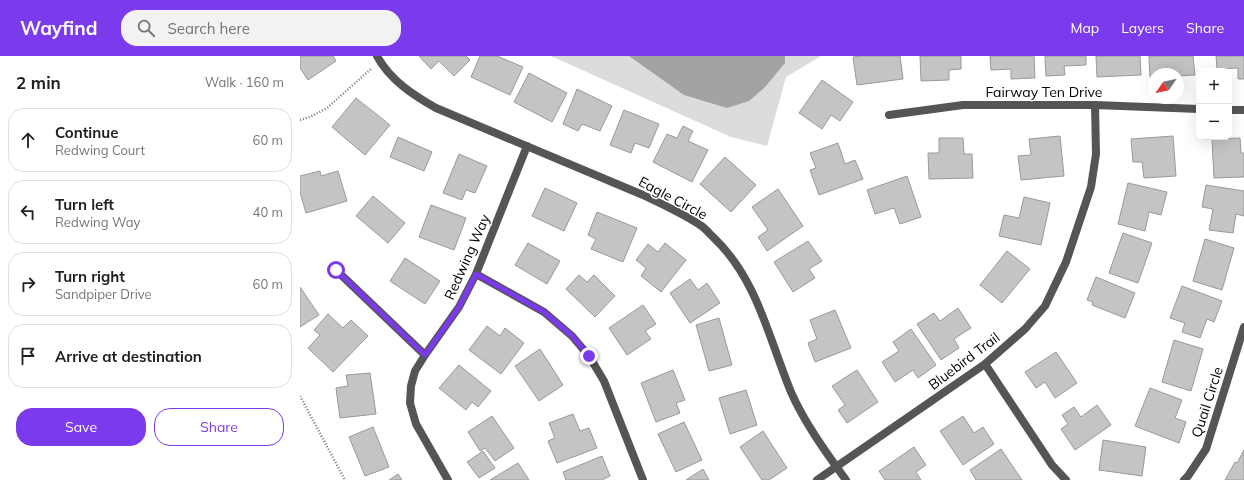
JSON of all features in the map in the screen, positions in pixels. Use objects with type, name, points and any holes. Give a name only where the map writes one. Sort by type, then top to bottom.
[{"type":"street","name":"Eagle Circle","points":[[378,59],[392,77],[413,95],[436,108],[643,195],[701,225],[724,247],[739,267],[757,300],[792,394],[809,425],[846,480]]},
{"type":"street","name":"Fairway Ten Drive","points":[[889,115],[963,105],[1095,105],[1196,109]]},
{"type":"street","name":"Bluebird Trail","points":[[817,480],[986,364],[1025,329],[1045,306],[1066,262],[1091,187],[1096,154],[1095,105]]},
{"type":"street","points":[[1232,110],[1244,110]]},
{"type":"street","name":"Redwing Way","points":[[448,480],[416,424],[410,403],[411,386],[415,371],[459,307],[476,274],[527,146]]},
{"type":"street","points":[[336,270],[425,355]]},
{"type":"street","points":[[476,274],[544,312],[572,336],[589,356],[604,381],[642,480]]},
{"type":"street","name":"Quail Circle","points":[[1184,480],[1206,449],[1241,348],[1244,327]]},
{"type":"street","points":[[986,364],[1052,465],[1066,480]]},
{"type":"path","points":[[300,120],[312,116],[327,108],[378,59]]},
{"type":"path","points":[[300,396],[345,480]]},
{"type":"shaded area","points":[[551,56],[821,56],[786,77],[767,146],[731,137]]},
{"type":"shaded area","points":[[629,56],[785,56],[785,63],[765,87],[749,101],[727,108],[684,95]]},
{"type":"building","points":[[300,56],[333,56],[336,61],[308,80],[300,68]]},
{"type":"building","points":[[419,56],[466,56],[470,60],[454,76],[439,61],[431,69]]},
{"type":"building","points":[[480,56],[497,56],[523,67],[510,95],[471,77]]},
{"type":"building","points":[[900,56],[903,79],[857,85],[853,57]]},
{"type":"building","points":[[920,56],[961,56],[961,69],[949,70],[949,80],[921,81]]},
{"type":"building","points":[[990,56],[1034,56],[1035,78],[1011,79],[1011,69],[991,70]]},
{"type":"building","points":[[1045,56],[1086,56],[1086,65],[1064,66],[1065,75],[1046,76]]},
{"type":"building","points":[[1096,56],[1140,56],[1141,75],[1097,77]]},
{"type":"building","points":[[1149,56],[1193,56],[1195,75],[1184,76],[1184,68],[1150,68]]},
{"type":"building","points":[[1216,56],[1244,56],[1244,79],[1238,79],[1238,68],[1217,68]]},
{"type":"building","points":[[529,73],[567,93],[552,122],[514,102]]},
{"type":"building","points":[[822,80],[853,102],[840,121],[831,115],[822,129],[799,113]]},
{"type":"building","points":[[577,89],[612,106],[600,131],[582,124],[578,131],[563,124]]},
{"type":"building","points":[[356,98],[390,125],[365,155],[332,127]]},
{"type":"building","points":[[624,110],[659,124],[649,148],[635,143],[631,153],[610,145]]},
{"type":"building","points":[[683,126],[693,131],[688,141],[708,150],[692,182],[653,162],[667,134],[677,138]]},
{"type":"building","points":[[1060,136],[1064,176],[1021,180],[1018,156],[1031,155],[1029,139]]},
{"type":"building","points":[[1173,136],[1176,176],[1144,178],[1142,162],[1133,162],[1131,139]]},
{"type":"building","points":[[398,137],[432,152],[424,171],[390,157]]},
{"type":"building","points":[[939,138],[963,138],[964,154],[972,154],[973,178],[929,179],[928,153],[939,153]]},
{"type":"building","points":[[1232,138],[1240,138],[1241,153],[1244,153],[1244,177],[1214,178],[1212,140],[1232,140]]},
{"type":"building","points":[[838,143],[845,164],[855,160],[863,179],[819,195],[810,170],[816,168],[810,153]]},
{"type":"building","points":[[459,154],[487,166],[475,193],[466,190],[462,200],[443,193]]},
{"type":"building","points":[[725,157],[756,185],[731,212],[700,184]]},
{"type":"building","points":[[320,171],[321,176],[338,171],[347,201],[306,213],[300,192],[300,176]]},
{"type":"building","points":[[907,176],[921,217],[900,224],[894,208],[875,214],[867,190]]},
{"type":"building","points":[[1128,183],[1167,192],[1161,215],[1149,212],[1145,231],[1118,224]]},
{"type":"building","points":[[1206,185],[1244,191],[1244,216],[1236,214],[1233,233],[1209,230],[1213,209],[1202,207]]},
{"type":"building","points":[[545,188],[577,203],[564,231],[532,216]]},
{"type":"building","points":[[778,189],[803,226],[767,251],[758,237],[768,230],[752,207]]},
{"type":"building","points":[[373,196],[405,223],[388,243],[356,216]]},
{"type":"building","points":[[1024,197],[1050,203],[1041,245],[999,236],[1004,215],[1019,218]]},
{"type":"building","points":[[431,205],[466,218],[454,250],[419,237]]},
{"type":"building","points":[[597,212],[637,228],[623,262],[591,249],[596,239],[588,235]]},
{"type":"building","points":[[1123,233],[1152,243],[1138,283],[1109,273]]},
{"type":"building","points":[[1205,239],[1234,248],[1222,290],[1193,281]]},
{"type":"building","points":[[808,241],[822,261],[809,269],[815,278],[793,292],[774,262]]},
{"type":"building","points":[[528,243],[560,261],[547,284],[515,265]]},
{"type":"building","points":[[665,243],[686,260],[661,292],[641,276],[646,268],[636,260],[648,244],[658,252]]},
{"type":"building","points":[[1007,251],[1030,269],[1002,303],[980,285]]},
{"type":"building","points":[[405,258],[440,281],[425,304],[390,281]]},
{"type":"building","points":[[579,275],[587,282],[594,275],[615,296],[595,317],[566,289]]},
{"type":"building","points":[[1096,277],[1135,293],[1125,318],[1092,305],[1093,302],[1087,300]]},
{"type":"building","points":[[690,279],[698,290],[707,283],[720,303],[690,323],[670,293]]},
{"type":"building","points":[[1182,286],[1222,301],[1214,322],[1207,319],[1200,338],[1182,332],[1185,323],[1170,318]]},
{"type":"building","points":[[300,287],[319,315],[300,327]]},
{"type":"building","points":[[643,305],[656,324],[645,331],[651,339],[627,355],[609,328]]},
{"type":"building","points":[[958,308],[971,328],[954,339],[959,348],[941,360],[917,324],[934,313],[940,321]]},
{"type":"building","points":[[835,310],[851,348],[815,362],[808,343],[817,339],[810,320]]},
{"type":"building","points":[[328,314],[343,328],[351,320],[368,336],[333,372],[308,348],[320,335],[314,330]]},
{"type":"building","points":[[719,318],[732,365],[709,371],[696,325]]},
{"type":"building","points":[[487,326],[500,336],[505,328],[524,343],[501,374],[469,350]]},
{"type":"building","points":[[911,329],[936,365],[918,378],[913,370],[895,382],[882,362],[899,351],[893,342]]},
{"type":"building","points":[[1174,340],[1203,349],[1191,391],[1162,382]]},
{"type":"building","points":[[540,349],[563,385],[539,401],[515,366]]},
{"type":"building","points":[[1056,352],[1077,383],[1055,398],[1045,382],[1036,388],[1025,372]]},
{"type":"building","points":[[459,365],[491,391],[478,407],[472,402],[466,410],[439,388]]},
{"type":"building","points":[[673,370],[685,400],[676,403],[680,413],[656,422],[641,383]]},
{"type":"building","points":[[857,370],[878,402],[847,423],[838,410],[845,405],[832,386]]},
{"type":"building","points":[[370,373],[376,414],[340,418],[336,388],[348,386],[346,375]]},
{"type":"building","points":[[1150,388],[1182,400],[1175,418],[1186,422],[1179,443],[1135,426]]},
{"type":"building","points":[[746,390],[757,425],[730,434],[719,398]]},
{"type":"building","points":[[1097,405],[1111,425],[1075,450],[1061,429],[1068,424],[1062,415],[1074,407],[1081,417]]},
{"type":"building","points":[[573,414],[580,431],[589,428],[597,448],[557,463],[548,441],[555,438],[549,423]]},
{"type":"building","points":[[492,416],[514,448],[495,461],[485,448],[480,451],[468,432]]},
{"type":"building","points":[[963,416],[974,433],[983,427],[994,444],[963,465],[940,431]]},
{"type":"building","points":[[684,422],[702,460],[676,472],[658,434]]},
{"type":"building","points":[[373,427],[389,467],[365,476],[349,437]]},
{"type":"building","points":[[763,431],[787,468],[769,480],[762,480],[740,447]]},
{"type":"building","points":[[1103,440],[1146,447],[1142,476],[1099,470]]},
{"type":"building","points":[[914,447],[926,465],[916,472],[921,480],[885,480],[879,471]]},
{"type":"building","points":[[1001,449],[1022,480],[976,480],[970,470]]},
{"type":"building","points":[[1244,450],[1244,480],[1225,480],[1235,462],[1237,463]]},
{"type":"building","points":[[483,451],[495,468],[479,478],[467,462]]},
{"type":"building","points":[[602,456],[610,476],[602,480],[566,480],[563,472]]},
{"type":"building","points":[[518,463],[529,480],[490,480]]},
{"type":"building","points":[[703,469],[709,480],[686,480]]},
{"type":"building","points":[[398,474],[402,480],[389,480]]},
{"type":"route","points":[[336,270],[425,355],[459,307],[476,274],[544,312],[572,336],[589,356]]}]
